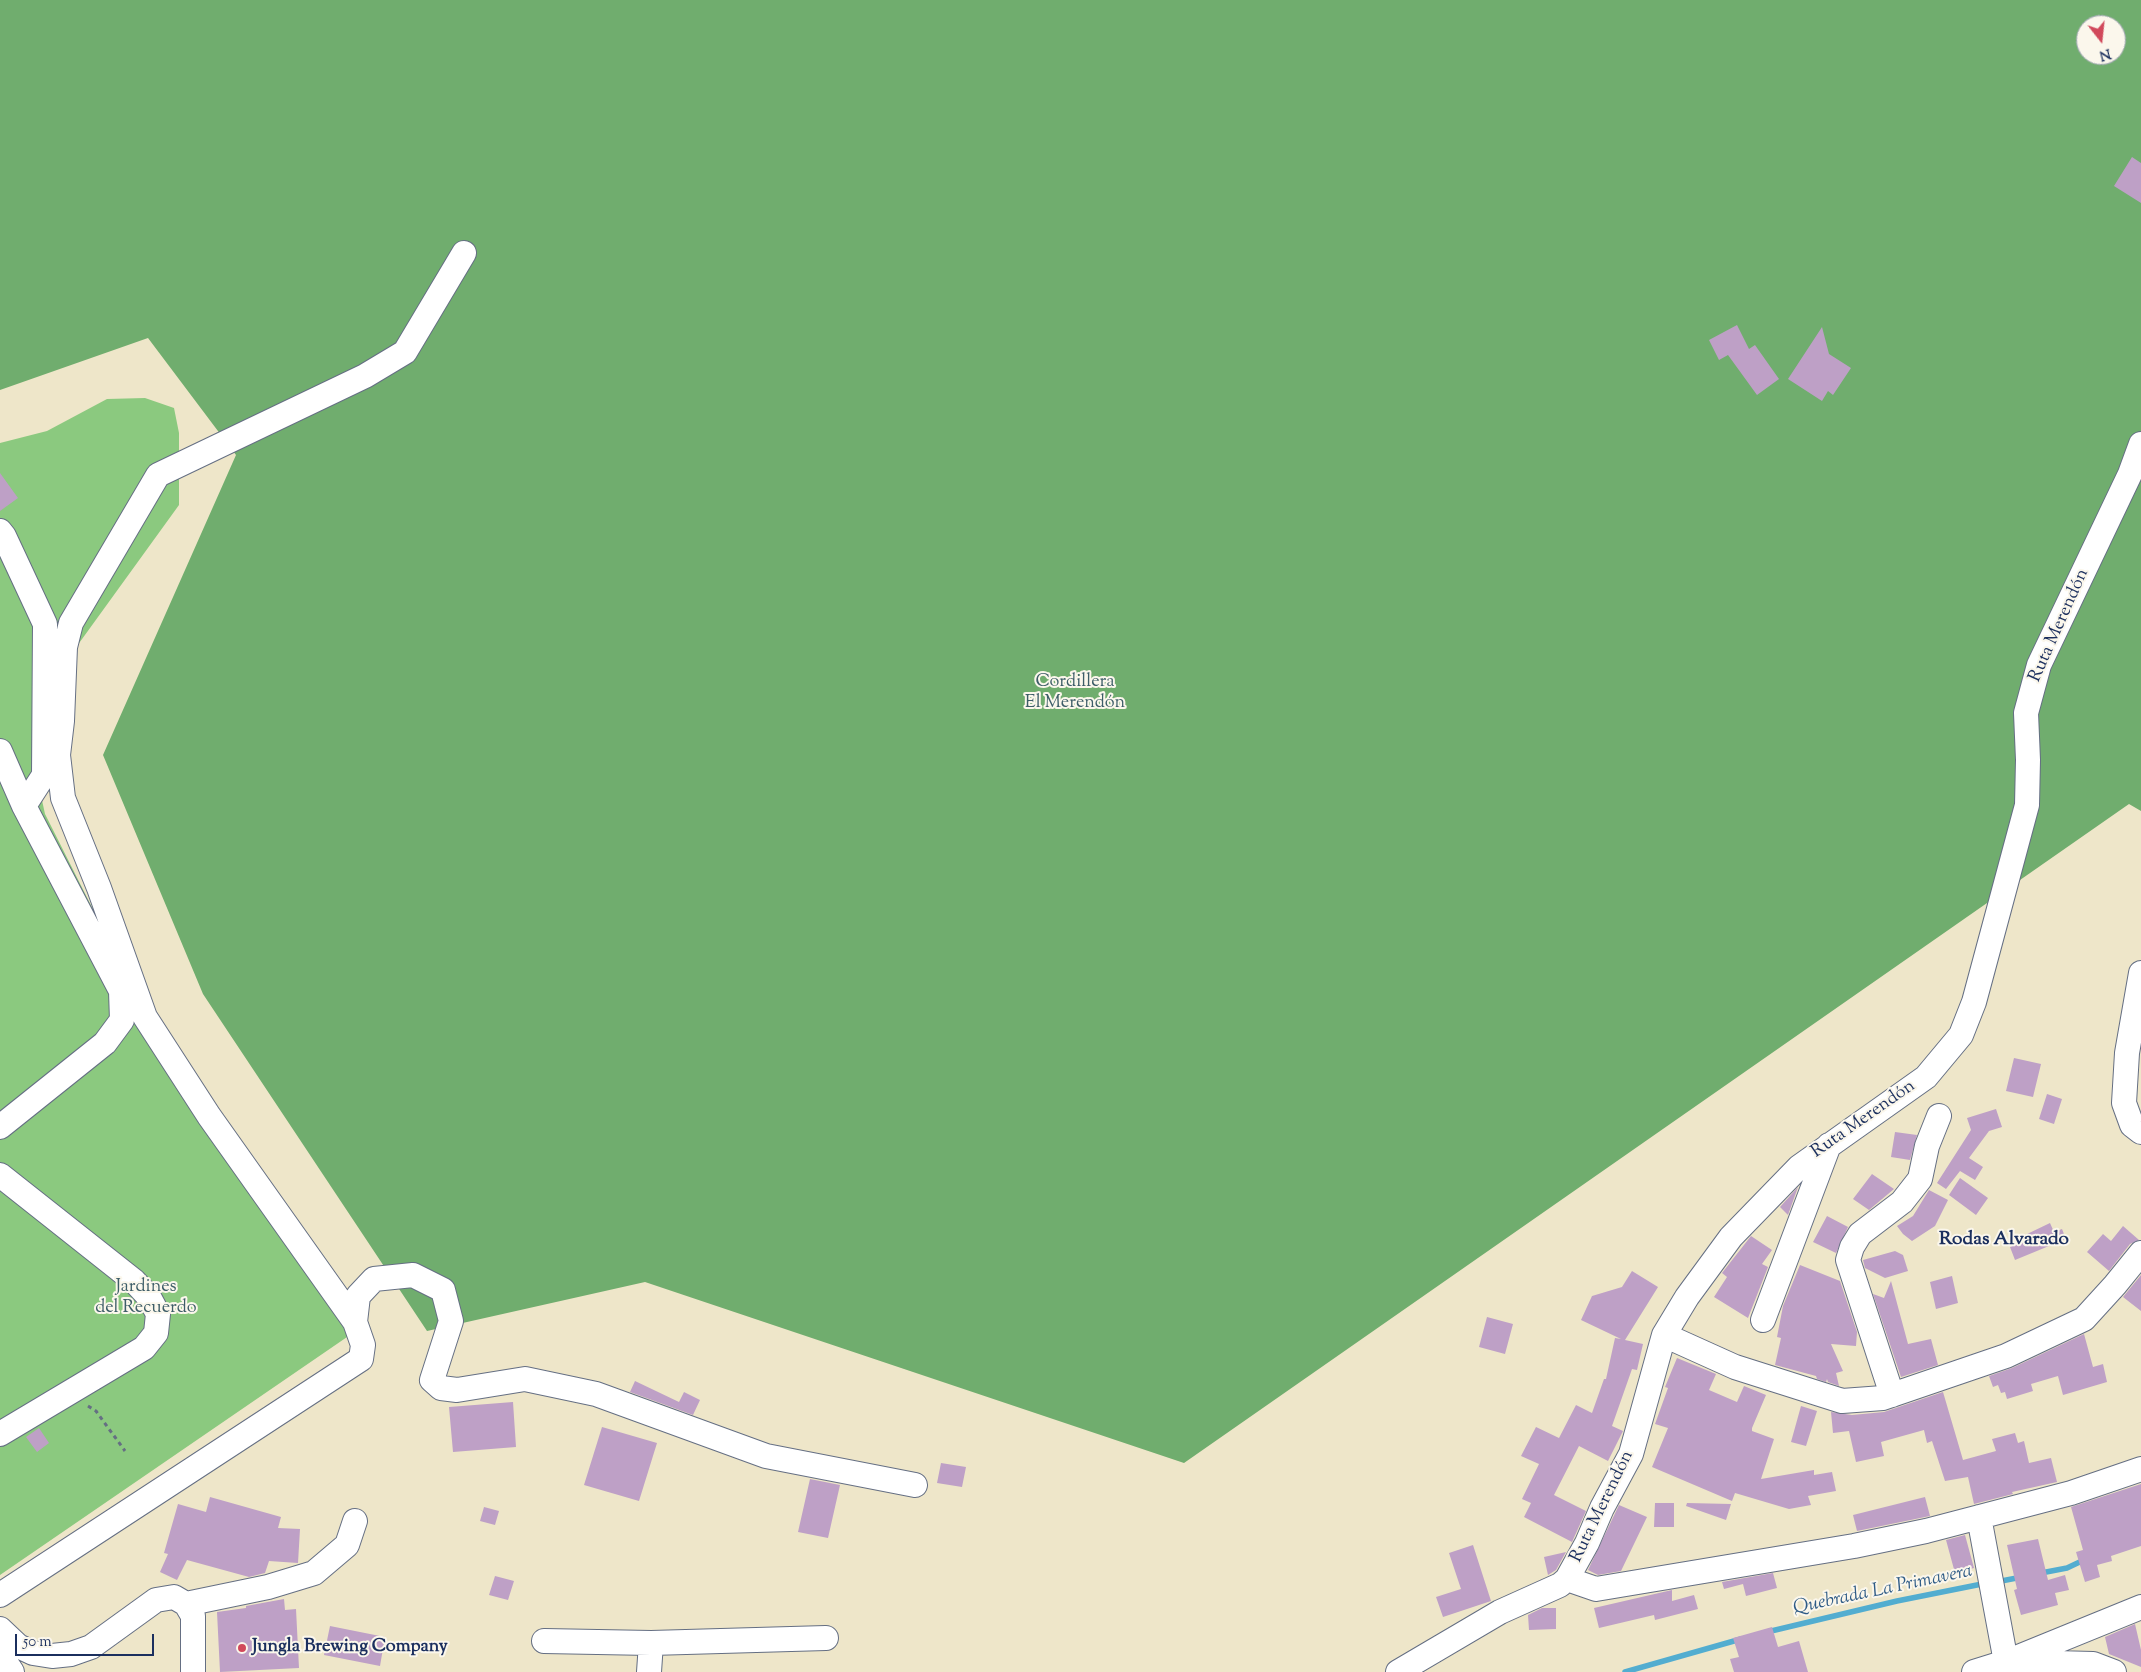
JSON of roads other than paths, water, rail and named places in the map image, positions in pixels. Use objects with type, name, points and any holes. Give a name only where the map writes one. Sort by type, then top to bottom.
[{"type":"street","points":[[0,1595],[361,1359],[363,1345],[355,1322],[215,1124],[144,1017],[99,888],[63,798],[58,756],[62,721],[65,647],[71,623],[158,475],[365,376],[405,352],[464,253]]},
{"type":"street","name":"Ruta Merendón","points":[[1398,1672],[1500,1612],[1560,1585],[1567,1579],[1631,1454],[1664,1336],[1687,1297],[1732,1237],[1799,1167],[1926,1077],[1961,1035],[1974,1002],[2027,805],[2026,713],[2039,665],[2130,474],[2141,444]]},
{"type":"street","points":[[0,531],[45,624],[44,775],[24,806]]},
{"type":"street","points":[[0,750],[24,806],[121,991],[122,1020],[105,1043],[0,1126]]},
{"type":"street","points":[[2141,973],[2127,1053],[2124,1103],[2132,1125],[2141,1132]]},
{"type":"street","points":[[1892,1395],[1848,1260],[1852,1247],[1860,1234],[1902,1202],[1920,1179],[1926,1146],[1939,1116]]},
{"type":"street","points":[[1763,1320],[1829,1145]]},
{"type":"street","points":[[0,1174],[134,1282],[149,1297],[158,1314],[156,1333],[144,1348],[0,1434]]},
{"type":"street","points":[[1664,1336],[1735,1367],[1842,1401],[1883,1398],[2006,1356],[2084,1318],[2116,1285],[2141,1253]]},
{"type":"street","points":[[355,1322],[358,1296],[374,1279],[413,1275],[443,1290],[451,1321],[432,1380],[441,1388],[457,1390],[525,1379],[596,1394],[766,1456],[915,1486]]},
{"type":"street","points":[[1567,1579],[1596,1589],[1854,1546],[1926,1531],[2071,1493],[2141,1469]]},
{"type":"street","points":[[1979,1517],[2006,1662]]},
{"type":"street","points":[[186,1604],[268,1587],[314,1573],[346,1544],[355,1521]]},
{"type":"street","points":[[0,1629],[18,1646],[32,1653],[52,1656],[61,1655],[91,1647],[156,1600],[174,1598],[186,1604],[193,1616],[193,1672]]},
{"type":"street","points":[[1974,1672],[2006,1662],[2141,1607]]},
{"type":"street","points":[[544,1641],[651,1643],[826,1638]]},
{"type":"street","points":[[649,1672],[651,1643]]},
{"type":"street","points":[[0,1654],[12,1672]]},
{"type":"street","points":[[2006,1662],[2093,1664],[2114,1672]]},
{"type":"waterway","name":"Quebrada La Primavera","points":[[2041,1573],[2067,1568],[2086,1559]]},
{"type":"waterway","name":"Quebrada La Primavera","points":[[1996,1582],[2022,1577]]},
{"type":"waterway","name":"Quebrada La Primavera","points":[[1767,1632],[1897,1601],[1987,1583]]},
{"type":"waterway","name":"Quebrada La Primavera","points":[[1625,1672],[1741,1639]]},
{"type":"place","name":"Jungla Brewing Company","points":[[242,1648]]},
{"type":"district","name":"Rodas Alvarado","points":[[2004,1241]]},
{"type":"park label","name":"Cordillera El Merendón","points":[[1075,693]]},
{"type":"park label","name":"Jardines del Recuerdo","points":[[146,1298]]}]
